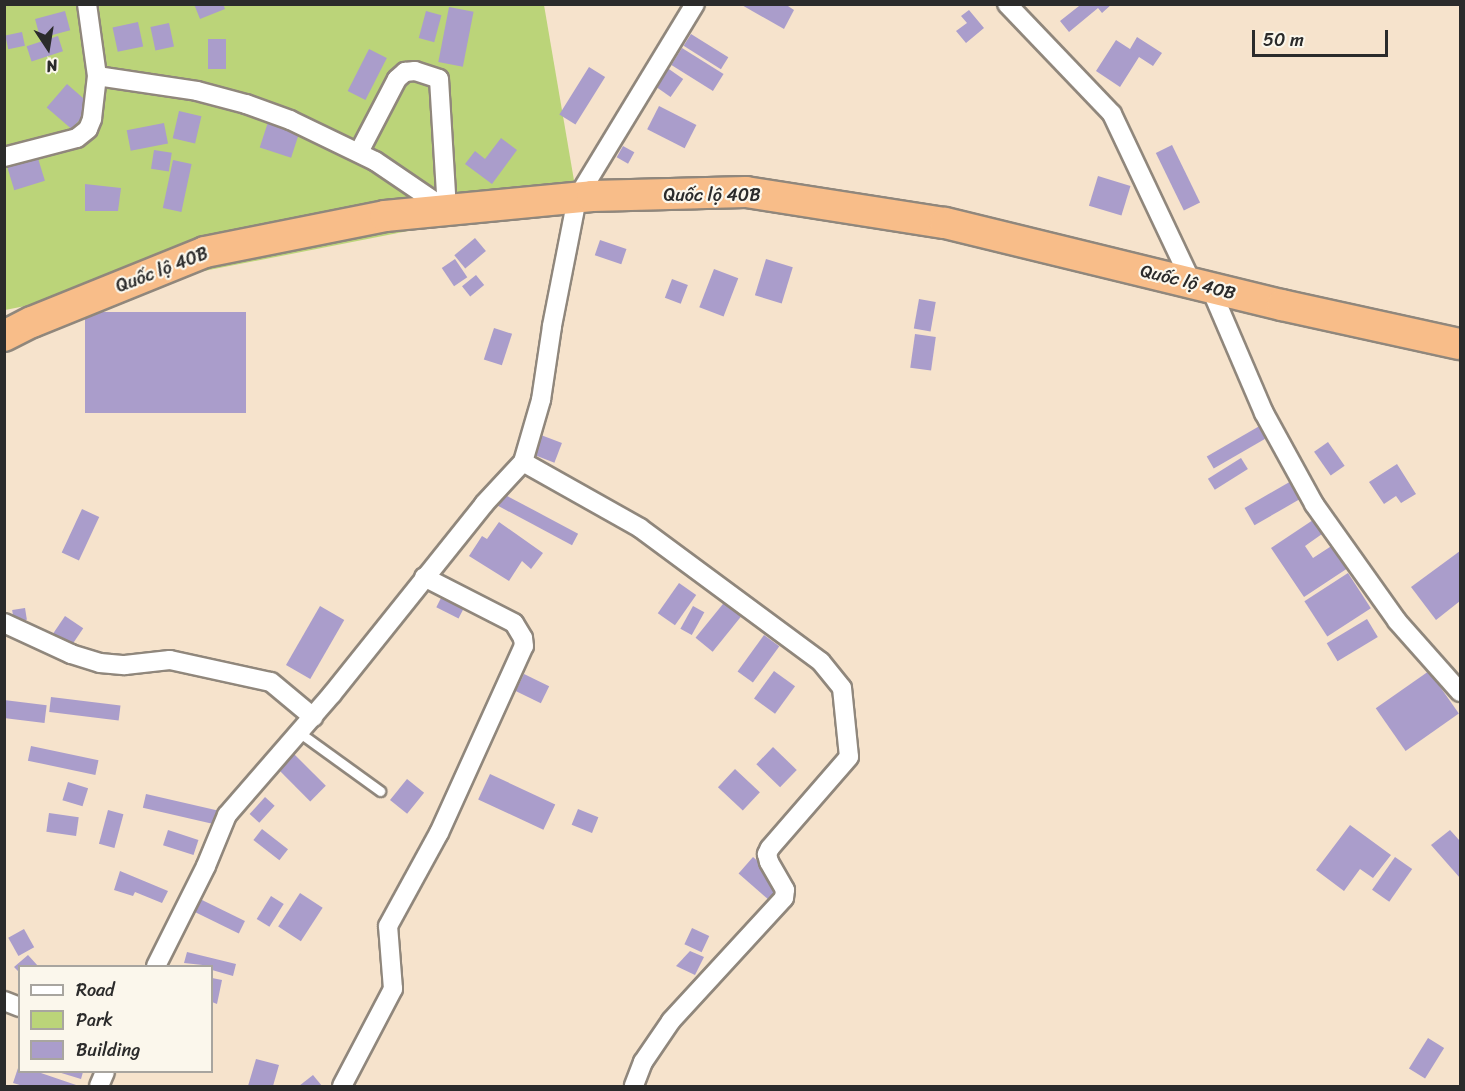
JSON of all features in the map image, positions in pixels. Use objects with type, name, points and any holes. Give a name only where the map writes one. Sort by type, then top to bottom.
[{"type":"highway","name":"Quốc lộ 40B","points":[[4,336],[32,322],[205,252],[385,216],[577,198],[746,192],[945,223],[1201,285],[1461,344]]},
{"type":"street","points":[[4,157],[77,138],[88,129],[92,118],[97,76],[87,4]]},
{"type":"street","points":[[157,965],[207,866],[227,815],[300,733],[484,504],[523,462],[541,400],[552,326],[577,198],[695,4]]},
{"type":"street","points":[[1007,4],[1112,114],[1201,285],[1264,413],[1314,504],[1397,621],[1461,692]]},
{"type":"street","points":[[359,152],[397,79],[405,72],[415,71],[440,79],[447,210]]},
{"type":"street","points":[[97,76],[197,92],[246,104],[359,152],[404,179],[447,210]]},
{"type":"street","points":[[523,462],[640,528],[821,662],[842,688],[849,757],[767,854],[785,890],[784,898],[671,1021],[644,1062],[634,1086]]},
{"type":"street","points":[[342,1086],[393,990],[388,926],[400,899],[439,833],[524,646],[523,638],[514,623],[424,577]]},
{"type":"street","points":[[4,623],[71,654],[100,663],[125,665],[170,660],[271,682],[313,717]]},
{"type":"lane","points":[[300,733],[380,791]]},
{"type":"green space","points":[[5,5],[544,5],[577,198],[5,310]]},
{"type":"building","points":[[194,4],[223,4],[225,9],[200,19]]},
{"type":"building","points":[[740,4],[785,4],[794,10],[784,29]]},
{"type":"building","points":[[1077,4],[1112,4],[1102,13],[1098,8],[1069,32],[1060,21],[1079,6]]},
{"type":"building","points":[[449,7],[474,12],[463,67],[438,62]]},
{"type":"building","points":[[969,10],[984,28],[966,43],[956,31],[967,23],[961,16]]},
{"type":"building","points":[[65,11],[70,30],[40,38],[35,19]]},
{"type":"building","points":[[426,11],[441,15],[434,42],[419,38]]},
{"type":"building","points":[[138,22],[143,46],[118,52],[113,27]]},
{"type":"building","points":[[169,23],[174,46],[155,50],[150,27]]},
{"type":"building","points":[[22,32],[25,46],[8,49],[5,36]]},
{"type":"building","points":[[691,34],[728,57],[721,69],[684,46]]},
{"type":"building","points":[[58,36],[63,51],[32,61],[27,46]]},
{"type":"building","points":[[1137,37],[1162,53],[1153,66],[1139,57],[1120,87],[1096,71],[1116,40],[1130,49]]},
{"type":"building","points":[[208,39],[226,39],[226,69],[208,69]]},
{"type":"building","points":[[682,48],[724,74],[713,91],[671,65]]},
{"type":"building","points":[[369,49],[387,58],[365,100],[348,91]]},
{"type":"building","points":[[589,67],[605,77],[575,125],[559,114]]},
{"type":"building","points":[[666,67],[683,79],[671,97],[653,85]]},
{"type":"building","points":[[67,84],[92,106],[72,129],[47,107]]},
{"type":"building","points":[[659,106],[696,125],[685,148],[647,129]]},
{"type":"building","points":[[179,111],[201,116],[195,143],[173,138]]},
{"type":"building","points":[[269,119],[300,129],[291,158],[260,148]]},
{"type":"building","points":[[164,123],[168,144],[131,151],[127,130]]},
{"type":"building","points":[[501,138],[517,150],[492,184],[465,164],[475,151],[485,159]]},
{"type":"building","points":[[1172,145],[1200,203],[1184,210],[1156,153]]},
{"type":"building","points":[[623,146],[634,152],[628,164],[617,157]]},
{"type":"building","points":[[154,150],[172,153],[169,172],[151,169]]},
{"type":"building","points":[[37,155],[45,181],[14,190],[6,164]]},
{"type":"building","points":[[173,160],[192,164],[181,212],[163,208]]},
{"type":"building","points":[[1098,176],[1131,186],[1121,216],[1089,206]]},
{"type":"building","points":[[85,184],[121,188],[118,211],[85,211]]},
{"type":"building","points":[[475,238],[486,251],[465,268],[454,255]]},
{"type":"building","points":[[600,240],[626,249],[621,264],[595,255]]},
{"type":"building","points":[[455,259],[467,277],[454,286],[442,268]]},
{"type":"building","points":[[766,259],[793,267],[782,304],[755,295]]},
{"type":"building","points":[[714,269],[738,278],[724,317],[699,307]]},
{"type":"building","points":[[476,275],[484,285],[470,296],[462,286]]},
{"type":"building","points":[[672,279],[688,285],[681,304],[665,298]]},
{"type":"building","points":[[919,299],[936,302],[931,331],[914,329]]},
{"type":"building","points":[[85,312],[246,312],[246,413],[85,413]]},
{"type":"building","points":[[494,328],[512,334],[502,365],[484,359]]},
{"type":"building","points":[[915,334],[936,337],[931,371],[910,368]]},
{"type":"building","points":[[1263,424],[1270,436],[1214,469],[1207,456]]},
{"type":"building","points":[[533,432],[562,443],[554,463],[525,452]]},
{"type":"building","points":[[1328,442],[1345,466],[1331,476],[1314,452]]},
{"type":"building","points":[[1241,458],[1248,469],[1215,490],[1208,479]]},
{"type":"building","points":[[1397,464],[1416,494],[1401,503],[1396,496],[1384,504],[1369,482]]},
{"type":"building","points":[[1293,480],[1303,497],[1255,525],[1245,508]]},
{"type":"building","points":[[496,490],[578,534],[572,545],[490,501]]},
{"type":"building","points":[[82,509],[99,517],[79,561],[62,553]]},
{"type":"building","points":[[1313,520],[1322,534],[1305,546],[1313,558],[1336,543],[1351,566],[1304,597],[1271,548]]},
{"type":"building","points":[[499,522],[543,553],[531,569],[522,561],[509,581],[469,556],[482,536],[487,539]]},
{"type":"building","points":[[1460,551],[1460,601],[1436,620],[1411,587]]},
{"type":"building","points":[[1348,573],[1371,608],[1327,637],[1304,601]]},
{"type":"building","points":[[679,583],[696,595],[675,625],[658,613]]},
{"type":"building","points":[[444,592],[466,603],[459,618],[436,607]]},
{"type":"building","points":[[727,599],[744,613],[713,652],[696,638]]},
{"type":"building","points":[[320,606],[344,620],[310,679],[286,665]]},
{"type":"building","points":[[693,606],[704,612],[692,635],[680,629]]},
{"type":"building","points":[[25,608],[27,620],[14,622],[12,610]]},
{"type":"building","points":[[65,616],[83,628],[69,650],[50,638]]},
{"type":"building","points":[[1367,619],[1378,637],[1338,661],[1327,643]]},
{"type":"building","points":[[764,635],[779,646],[753,683],[738,671]]},
{"type":"building","points":[[774,671],[795,686],[775,714],[754,699]]},
{"type":"building","points":[[1429,671],[1459,714],[1406,751],[1376,708]]},
{"type":"building","points":[[524,674],[549,686],[541,703],[516,691]]},
{"type":"building","points":[[51,697],[120,706],[119,720],[49,712]]},
{"type":"building","points":[[4,700],[47,705],[44,723],[4,718]]},
{"type":"building","points":[[31,746],[98,760],[95,775],[28,761]]},
{"type":"building","points":[[773,747],[797,770],[780,787],[756,764]]},
{"type":"building","points":[[294,754],[326,786],[310,801],[278,770]]},
{"type":"building","points":[[735,769],[760,792],[743,810],[718,787]]},
{"type":"building","points":[[490,774],[555,804],[543,830],[478,799]]},
{"type":"building","points":[[407,779],[424,793],[407,814],[390,800]]},
{"type":"building","points":[[68,782],[88,788],[83,806],[62,800]]},
{"type":"building","points":[[146,794],[222,812],[219,825],[143,808]]},
{"type":"building","points":[[265,797],[275,806],[259,823],[250,814]]},
{"type":"building","points":[[578,809],[598,817],[592,833],[572,825]]},
{"type":"building","points":[[108,810],[123,814],[114,848],[99,844]]},
{"type":"building","points":[[49,813],[79,817],[76,836],[46,832]]},
{"type":"building","points":[[1350,825],[1391,855],[1373,878],[1360,869],[1344,891],[1316,870]]},
{"type":"building","points":[[262,829],[288,849],[279,860],[253,840]]},
{"type":"building","points":[[168,830],[198,840],[193,855],[163,845]]},
{"type":"building","points":[[1450,830],[1460,841],[1460,878],[1431,845]]},
{"type":"building","points":[[753,857],[784,884],[770,901],[739,874]]},
{"type":"building","points":[[1395,857],[1412,869],[1389,902],[1372,890]]},
{"type":"building","points":[[120,871],[168,891],[162,903],[135,892],[133,896],[114,890]]},
{"type":"building","points":[[300,893],[323,908],[301,941],[278,927]]},
{"type":"building","points":[[271,896],[284,904],[269,927],[257,919]]},
{"type":"building","points":[[200,899],[245,921],[239,934],[194,912]]},
{"type":"building","points":[[692,928],[709,936],[702,952],[684,944]]},
{"type":"building","points":[[24,929],[34,947],[18,956],[8,938]]},
{"type":"building","points":[[690,951],[704,957],[695,975],[676,966]]},
{"type":"building","points":[[187,952],[236,964],[233,976],[213,970],[213,965],[184,963]]},
{"type":"building","points":[[28,955],[37,965],[18,965],[18,971],[14,967]]},
{"type":"building","points":[[213,978],[222,980],[217,1004],[213,1002]]},
{"type":"building","points":[[1428,1038],[1444,1048],[1425,1079],[1409,1069]]},
{"type":"building","points":[[256,1059],[279,1065],[273,1086],[248,1086]]},
{"type":"building","points":[[18,1068],[18,1073],[41,1073],[79,1086],[23,1086],[13,1083]]},
{"type":"building","points":[[61,1073],[83,1073],[81,1079]]},
{"type":"building","points":[[313,1075],[322,1086],[299,1086]]}]
